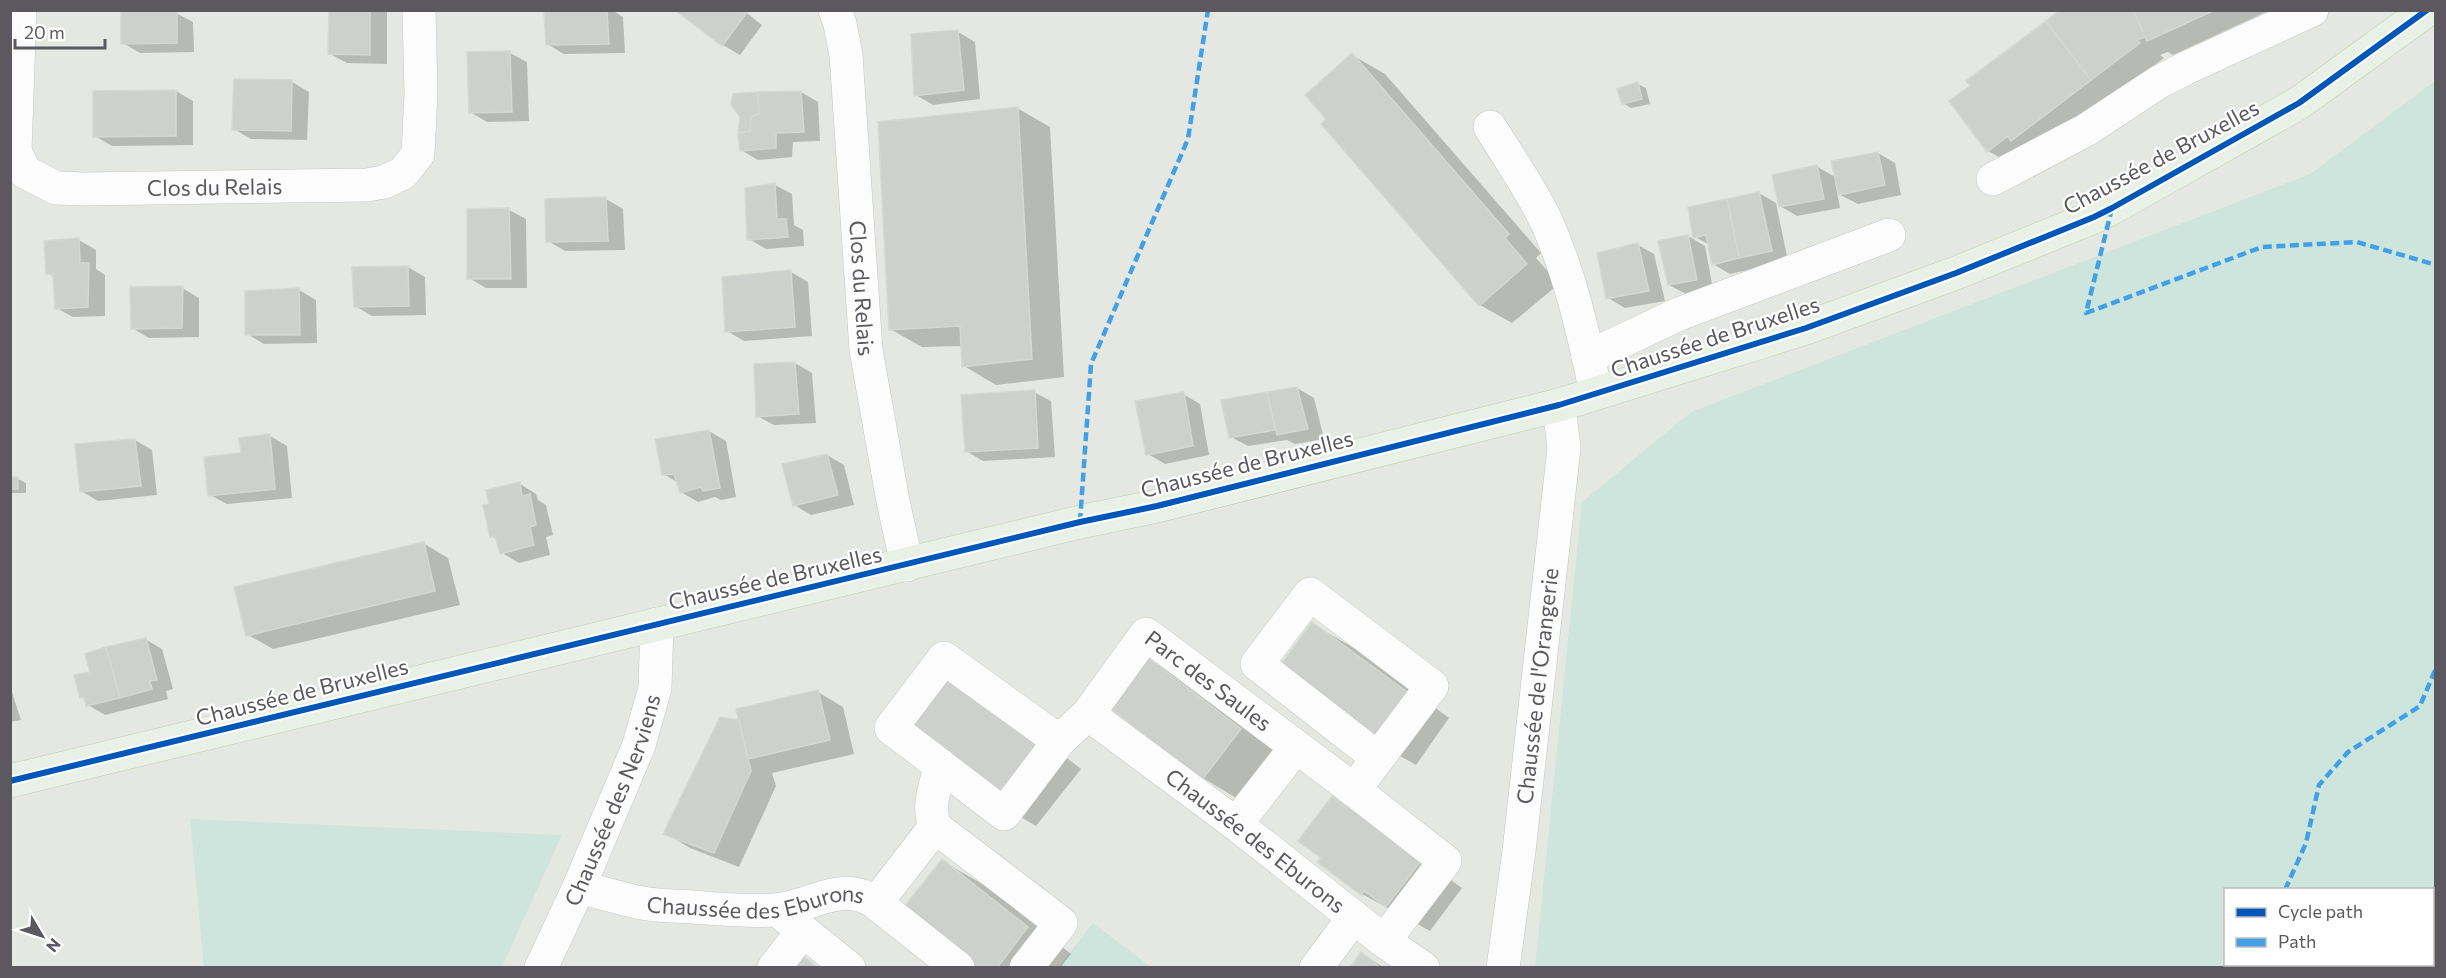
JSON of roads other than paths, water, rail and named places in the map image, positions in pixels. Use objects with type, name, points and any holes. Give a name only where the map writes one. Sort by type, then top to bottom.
[{"type":"main road","name":"Chaussée de Bruxelles","points":[[10,781],[1080,522],[1156,506],[1559,405],[1806,328],[1956,273],[2094,217],[2299,103],[2427,10]]},
{"type":"street","name":"Clos du Relais","points":[[20,10],[15,151],[25,172],[56,188],[84,189],[368,185],[384,182],[403,173],[418,154],[421,127],[419,10]]},
{"type":"street","name":"Clos du Relais","points":[[835,10],[846,55],[866,350],[892,501],[907,565]]},
{"type":"street","points":[[1993,179],[2086,130],[2168,77],[2312,10]]},
{"type":"street","points":[[1490,127],[1546,222],[1570,288],[1596,393]]},
{"type":"street","points":[[1588,357],[1679,315],[1889,235]]},
{"type":"street","name":"Chaussée de l'Orangerie","points":[[1503,968],[1564,448],[1559,405]]},
{"type":"street","name":"Parc des Saules","points":[[1354,790],[1378,758],[1432,686],[1310,594],[1257,664],[1378,758]]},
{"type":"street","name":"Chaussée des Nerviens","points":[[541,968],[579,887],[639,745],[655,688],[657,624]]},
{"type":"street","name":"Parc des Saules","points":[[941,766],[1004,814],[1059,741],[1088,714],[1146,634],[1445,861],[1384,941]]},
{"type":"street","points":[[1026,968],[1061,923],[935,827],[931,816],[932,795],[941,766],[891,728],[944,658],[1059,741]]},
{"type":"street","name":"Chaussée des Eburons","points":[[1088,714],[1236,824],[1384,941],[1423,968]]},
{"type":"street","name":"Parc des Saules","points":[[1236,824],[1296,747]]},
{"type":"street","name":"Chaussée des Eburons","points":[[579,887],[643,903],[751,911],[777,910],[802,905],[834,894],[852,893],[865,896],[876,903],[935,827]]},
{"type":"street","points":[[876,903],[958,968]]},
{"type":"street","points":[[777,910],[849,968]]},
{"type":"street","points":[[1316,968],[1354,917]]},
{"type":"street","points":[[774,968],[802,931]]}]
